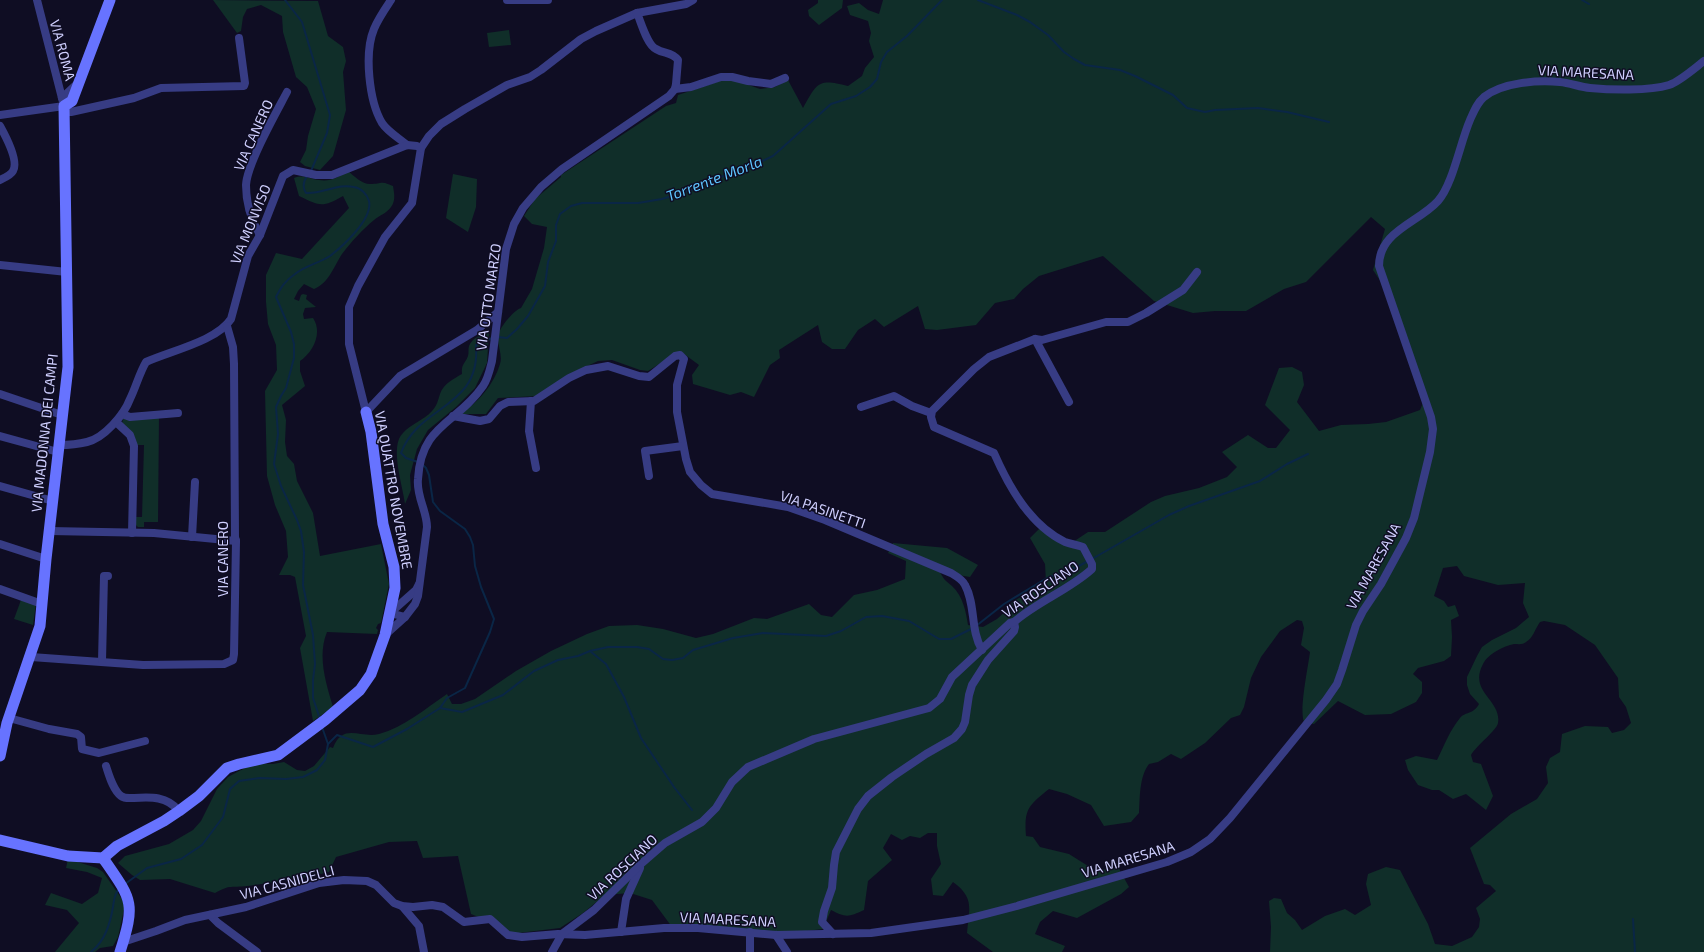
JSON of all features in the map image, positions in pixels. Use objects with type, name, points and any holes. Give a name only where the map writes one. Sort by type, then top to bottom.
[{"type":"street","name":"VIA ROMA","points":[[36,0],[64,105]]},
{"type":"street","points":[[0,115],[64,105],[72,101],[110,0]]},
{"type":"street","points":[[391,0],[373,31],[369,50],[369,70],[373,96],[382,122],[387,129],[407,145],[421,148]]},
{"type":"street","points":[[507,0],[548,0]]},
{"type":"street","name":"VIA QUATTRO NOVEMBRE","points":[[103,858],[118,846],[164,821],[179,811],[199,796],[227,768],[278,755],[315,728],[360,690],[371,674],[385,636],[390,613],[395,588],[394,567],[383,524],[371,432],[349,344],[350,307],[358,286],[385,237],[412,203],[421,148],[429,136],[441,124],[507,85],[530,77],[581,39],[596,31],[637,13],[686,4],[693,0]]},
{"type":"street","points":[[637,13],[650,44],[656,50],[671,54],[678,60],[675,90],[691,87],[721,76],[771,84],[785,78]]},
{"type":"street","points":[[64,105],[71,112],[134,98],[161,88],[244,86],[245,83],[240,38]]},
{"type":"street","name":"VIA MARESANA","points":[[562,934],[621,932],[664,928],[698,928],[776,935],[871,933],[964,920],[1167,862],[1191,852],[1210,839],[1230,818],[1326,700],[1336,684],[1342,670],[1362,611],[1381,584],[1406,538],[1414,518],[1430,452],[1433,429],[1432,417],[1379,266],[1379,258],[1388,240],[1397,231],[1438,201],[1445,190],[1463,135],[1476,105],[1494,91],[1513,85],[1537,81],[1561,82],[1590,88],[1657,87],[1671,84],[1704,61]]},
{"type":"street","name":"VIA OTTO MARZO","points":[[385,636],[405,617],[415,604],[418,596],[427,527],[427,519],[417,482],[422,453],[436,431],[474,397],[483,386],[489,372],[495,343],[509,239],[514,224],[531,198],[562,168],[669,96],[675,90]]},
{"type":"street","name":"VIA CANERO","points":[[260,235],[250,215],[246,184],[256,154],[287,92]]},
{"type":"street","name":"VIA MADONNA DEI CAMPI","points":[[0,756],[5,721],[31,657],[40,626],[46,558],[68,367],[64,105]]},
{"type":"street","points":[[0,126],[15,163],[13,171],[8,176],[0,180]]},
{"type":"street","name":"VIA MONVISO","points":[[227,326],[231,319],[248,256],[260,235],[283,176],[294,170],[316,175],[332,175],[407,145]]},
{"type":"street","points":[[0,265],[67,272]]},
{"type":"street","points":[[861,408],[894,396],[931,414],[959,383],[989,357],[1035,340],[1042,340],[1106,322],[1128,322],[1146,313],[1183,290],[1197,272]]},
{"type":"street","points":[[366,412],[400,376],[477,330],[498,312]]},
{"type":"street","points":[[0,436],[59,448],[88,442],[102,434],[116,422],[122,414],[130,400],[141,370],[146,362],[210,337],[227,326]]},
{"type":"street","name":"VIA CANERO","points":[[31,657],[143,665],[224,664],[233,660],[235,646],[236,541],[233,347],[227,326]]},
{"type":"street","points":[[477,330],[488,328],[496,330]]},
{"type":"street","points":[[1035,340],[1069,402]]},
{"type":"street","name":"VIA PASINETTI","points":[[453,416],[480,421],[489,420],[500,406],[508,402],[534,401],[569,378],[586,370],[608,366],[639,376],[649,377],[675,356],[680,355],[684,359],[684,365],[677,385],[677,412],[683,446],[690,472],[701,485],[712,494],[788,507],[826,520],[951,573],[965,584],[969,595],[974,628],[982,650]]},
{"type":"street","points":[[0,394],[62,416]]},
{"type":"street","points":[[531,401],[529,431],[536,468]]},
{"type":"street","points":[[122,414],[130,417],[178,413]]},
{"type":"street","name":"VIA ROSCIANO","points":[[562,934],[594,910],[642,863],[665,843],[702,822],[716,808],[732,782],[748,767],[814,739],[930,708],[940,699],[952,677],[1010,623],[1014,622],[1092,569],[1092,564],[1083,547],[1065,542],[1041,525],[1021,503],[1004,476],[994,453],[934,427],[931,414]]},
{"type":"street","points":[[116,422],[130,435],[134,446],[132,533]]},
{"type":"street","points":[[649,476],[645,451],[683,446]]},
{"type":"street","points":[[192,537],[195,482]]},
{"type":"street","points":[[0,486],[53,501]]},
{"type":"street","points":[[50,531],[154,533],[236,541]]},
{"type":"street","points":[[0,544],[46,558]]},
{"type":"street","points":[[102,661],[104,576],[108,576]]},
{"type":"street","name":"VIA OTTO MARZO","points":[[390,613],[416,590],[420,582]]},
{"type":"street","points":[[395,588],[403,594],[411,595]]},
{"type":"street","points":[[0,589],[42,604]]},
{"type":"street","points":[[390,613],[405,617]]},
{"type":"street","points":[[832,934],[822,922],[832,888],[836,852],[858,809],[868,796],[892,777],[926,754],[954,738],[966,722],[969,694],[972,685],[988,660],[1014,631],[1014,622]]},
{"type":"street","points":[[5,721],[77,734],[81,737],[82,749],[99,753],[145,741]]},
{"type":"street","points":[[106,766],[114,786],[120,796],[126,798],[160,798],[167,800],[179,811]]},
{"type":"street","points":[[0,832],[19,844]]},
{"type":"street","points":[[0,840],[68,856],[103,858],[126,892],[131,908],[122,947]]},
{"type":"street","points":[[621,932],[626,899],[642,863]]},
{"type":"street","name":"VIA CASNIDELLI","points":[[122,947],[156,931],[185,920],[246,907],[319,883],[344,880],[367,881],[376,885],[394,903],[402,906],[419,926],[424,952]]},
{"type":"street","points":[[402,906],[413,907],[432,905],[443,907],[464,922],[490,919],[508,935],[522,937],[562,934]]},
{"type":"street","points":[[210,915],[218,923],[257,952]]},
{"type":"street","points":[[750,932],[750,952]]},
{"type":"street","points":[[552,952],[562,934]]},
{"type":"street","points":[[776,935],[787,952]]},
{"type":"green space","points":[[213,0],[318,1],[328,36],[343,47],[346,61],[343,72],[346,110],[333,156],[320,170],[305,166],[300,162],[306,150],[308,136],[316,109],[307,87],[296,77],[283,32],[282,16],[261,5],[247,9],[243,17],[241,31],[237,33]]},
{"type":"green space","points":[[818,0],[843,0],[842,8],[819,25],[809,16],[808,10],[818,3]]},
{"type":"green space","points":[[883,0],[1704,0],[1704,952],[1270,952],[1271,927],[1269,901],[1274,898],[1281,899],[1287,913],[1295,920],[1302,930],[1325,916],[1345,909],[1355,915],[1371,905],[1366,884],[1368,874],[1386,867],[1400,870],[1428,924],[1435,944],[1452,946],[1472,937],[1479,927],[1480,919],[1476,908],[1496,891],[1490,885],[1484,884],[1470,848],[1511,814],[1537,799],[1548,783],[1546,767],[1550,758],[1560,752],[1562,734],[1585,726],[1608,727],[1612,733],[1624,730],[1631,723],[1626,707],[1619,697],[1618,678],[1595,645],[1565,625],[1544,621],[1540,622],[1525,643],[1514,644],[1506,647],[1497,651],[1485,660],[1480,674],[1482,689],[1498,715],[1497,726],[1471,755],[1473,762],[1481,764],[1493,796],[1486,810],[1466,794],[1453,799],[1439,790],[1432,790],[1418,785],[1408,770],[1405,760],[1416,756],[1437,760],[1456,723],[1462,716],[1474,710],[1479,704],[1470,694],[1467,685],[1467,677],[1482,647],[1492,640],[1516,628],[1529,617],[1523,603],[1525,583],[1498,585],[1464,576],[1457,566],[1443,568],[1434,596],[1444,601],[1448,607],[1455,605],[1459,616],[1451,620],[1451,656],[1444,661],[1418,668],[1413,674],[1422,682],[1422,693],[1416,702],[1391,714],[1365,715],[1338,701],[1314,724],[1304,722],[1303,699],[1310,652],[1301,645],[1304,628],[1302,621],[1297,620],[1280,631],[1261,657],[1251,678],[1244,707],[1240,715],[1231,718],[1205,743],[1181,759],[1171,754],[1158,762],[1149,764],[1143,775],[1139,813],[1131,822],[1104,826],[1091,805],[1067,794],[1049,789],[1036,800],[1032,804],[1027,814],[1026,836],[1033,837],[1040,847],[1069,854],[1096,871],[1118,867],[1129,887],[1121,894],[1077,918],[1053,911],[1040,922],[1035,934],[1065,946],[1062,952],[993,952],[967,933],[969,904],[965,893],[953,882],[943,896],[933,895],[931,879],[941,864],[937,846],[937,833],[928,833],[920,838],[910,836],[902,840],[891,834],[883,848],[892,860],[868,881],[864,910],[848,916],[831,910],[823,929],[798,932],[672,927],[652,900],[630,893],[605,895],[583,913],[560,928],[502,935],[488,921],[471,914],[458,856],[423,858],[417,841],[389,842],[336,857],[329,872],[309,877],[247,886],[228,887],[215,893],[170,879],[140,880],[118,863],[125,856],[169,844],[193,830],[201,821],[217,789],[228,777],[239,771],[254,764],[273,764],[284,762],[297,770],[305,771],[314,766],[330,747],[333,748],[337,740],[347,733],[372,735],[388,731],[414,717],[447,694],[452,704],[461,704],[475,699],[516,671],[551,651],[587,634],[609,626],[637,625],[663,629],[696,638],[713,634],[754,618],[767,619],[809,604],[821,615],[832,617],[854,595],[877,590],[905,579],[906,561],[888,553],[893,543],[947,548],[978,565],[970,577],[940,572],[944,579],[959,594],[965,610],[968,625],[983,627],[997,619],[1007,610],[1012,602],[1046,582],[1045,564],[1030,538],[1039,529],[1071,546],[1076,540],[1088,532],[1105,532],[1151,502],[1165,496],[1199,488],[1227,477],[1237,467],[1222,452],[1248,435],[1268,448],[1276,448],[1290,430],[1265,405],[1279,368],[1292,367],[1302,372],[1304,385],[1297,402],[1319,431],[1341,425],[1386,422],[1420,410],[1423,403],[1381,282],[1373,270],[1385,229],[1371,217],[1306,282],[1284,289],[1246,311],[1193,313],[1154,301],[1103,256],[1039,276],[1023,289],[1014,299],[995,303],[976,325],[937,330],[925,329],[918,306],[884,327],[875,319],[858,330],[845,349],[832,349],[822,342],[818,325],[779,350],[780,358],[770,365],[754,397],[741,392],[730,395],[693,384],[692,375],[699,365],[680,351],[648,371],[640,370],[612,360],[598,361],[577,371],[539,396],[498,398],[486,414],[460,414],[485,392],[494,379],[501,361],[498,339],[499,333],[511,316],[521,308],[532,289],[544,248],[547,227],[532,224],[524,216],[535,199],[561,177],[561,175],[666,106],[676,103],[678,95],[729,78],[760,89],[775,87],[788,80],[803,108],[815,88],[824,83],[848,86],[862,76],[865,68],[874,57],[869,41],[871,33],[868,21],[850,15],[847,6],[859,3],[868,10],[879,14]]},
{"type":"green space","points":[[509,30],[511,45],[489,47],[487,33]]},
{"type":"green space","points":[[348,171],[367,184],[383,183],[393,186],[394,202],[389,209],[376,218],[353,240],[342,254],[331,274],[324,283],[314,289],[304,284],[294,299],[299,301],[301,295],[307,295],[306,299],[316,307],[305,308],[303,314],[304,319],[313,318],[316,324],[317,336],[309,353],[300,361],[300,371],[305,386],[282,405],[286,420],[285,442],[287,456],[294,464],[297,481],[313,513],[320,556],[381,544],[389,584],[381,623],[378,624],[376,628],[378,630],[377,634],[327,632],[324,641],[323,660],[325,679],[333,707],[313,721],[300,648],[306,636],[295,577],[290,575],[279,575],[288,557],[286,531],[275,505],[267,476],[265,391],[277,370],[276,345],[268,324],[266,275],[276,253],[302,259],[349,208],[343,196],[325,204],[317,204],[299,196],[294,178],[304,177],[331,180]]},
{"type":"green space","points":[[453,174],[477,179],[476,207],[468,232],[446,218]]},
{"type":"green space","points":[[489,332],[487,363],[475,388],[456,407],[428,430],[417,449],[410,475],[411,490],[405,504],[398,467],[397,447],[399,439],[406,430],[434,409],[444,387],[462,374],[462,368],[468,356],[470,343],[483,334]]},
{"type":"green space","points":[[159,416],[158,522],[144,522],[144,527],[138,527],[135,524],[135,517],[142,517],[144,445],[136,445],[134,435],[122,424],[123,419],[126,418]]},
{"type":"green space","points":[[21,600],[36,604],[33,625],[14,619]]},
{"type":"green space","points":[[68,859],[97,868],[103,872],[124,902],[125,905],[118,937],[113,946],[100,948],[95,952],[55,952],[79,923],[67,910],[45,905],[51,893],[82,904],[98,893],[102,878],[87,872],[66,868]]},
{"type":"waterway","points":[[285,0],[302,22],[330,115],[327,133],[311,171]]},
{"type":"waterway","name":"Torrente Morla","points":[[498,337],[507,338],[517,329],[528,316],[545,286],[548,262],[556,241],[556,225],[560,214],[571,206],[582,203],[638,203],[662,199],[694,189],[701,184],[749,167],[773,156],[831,104],[856,96],[870,87],[877,79],[881,62],[887,52],[907,36],[942,0]]},
{"type":"waterway","points":[[978,0],[1017,15],[1030,22],[1048,35],[1064,52],[1085,65],[1120,70],[1135,76],[1173,95],[1187,108],[1205,112],[1215,110],[1258,108],[1287,112],[1329,122]]},
{"type":"waterway","points":[[1582,0],[1589,4]]},
{"type":"waterway","points":[[307,176],[304,184],[306,193],[348,186],[361,190],[367,196],[369,201],[369,208],[366,216],[356,232],[330,256],[299,271],[284,284],[276,297],[291,332],[294,344],[294,358],[286,388],[276,407],[278,434],[274,464],[281,486],[301,531],[304,552],[303,585],[313,635],[315,664],[313,698],[320,719]]},
{"type":"waterway","name":"Torrente Morla","points":[[418,462],[406,458],[401,453],[410,437],[421,424],[447,405],[469,382],[475,366],[476,345],[492,338]]},
{"type":"waterway","points":[[1092,559],[1169,515],[1189,506],[1260,481],[1287,464],[1308,454]]},
{"type":"waterway","name":"Torrente Morla","points":[[125,884],[147,868],[181,859],[202,845],[223,817],[230,789],[239,781],[260,778],[286,779],[303,777],[317,770],[325,760],[328,744],[337,735],[373,747],[407,729],[440,708],[447,698],[465,688],[490,632],[494,619],[481,587],[475,566],[473,545],[470,537],[465,529],[440,511],[433,502],[429,475],[426,468],[422,464]]},
{"type":"waterway","points":[[976,626],[1004,604],[1047,578],[1077,567],[1088,561]]},
{"type":"waterway","points":[[590,651],[608,647],[637,647],[649,649],[663,659],[672,660],[683,658],[693,650],[733,638],[763,633],[826,636],[841,631],[866,617],[882,616],[909,621],[939,639],[951,639],[973,628]]},
{"type":"waterway","points":[[440,708],[462,712],[503,695],[534,671],[558,660],[578,656],[590,651],[606,664],[624,697],[641,738],[674,787],[692,810]]},
{"type":"waterway","points":[[322,727],[328,744]]},
{"type":"waterway","name":"Torrente Morla","points":[[91,952],[100,943],[106,932],[115,895],[119,889]]},
{"type":"waterway","points":[[1633,919],[1635,952]]}]
